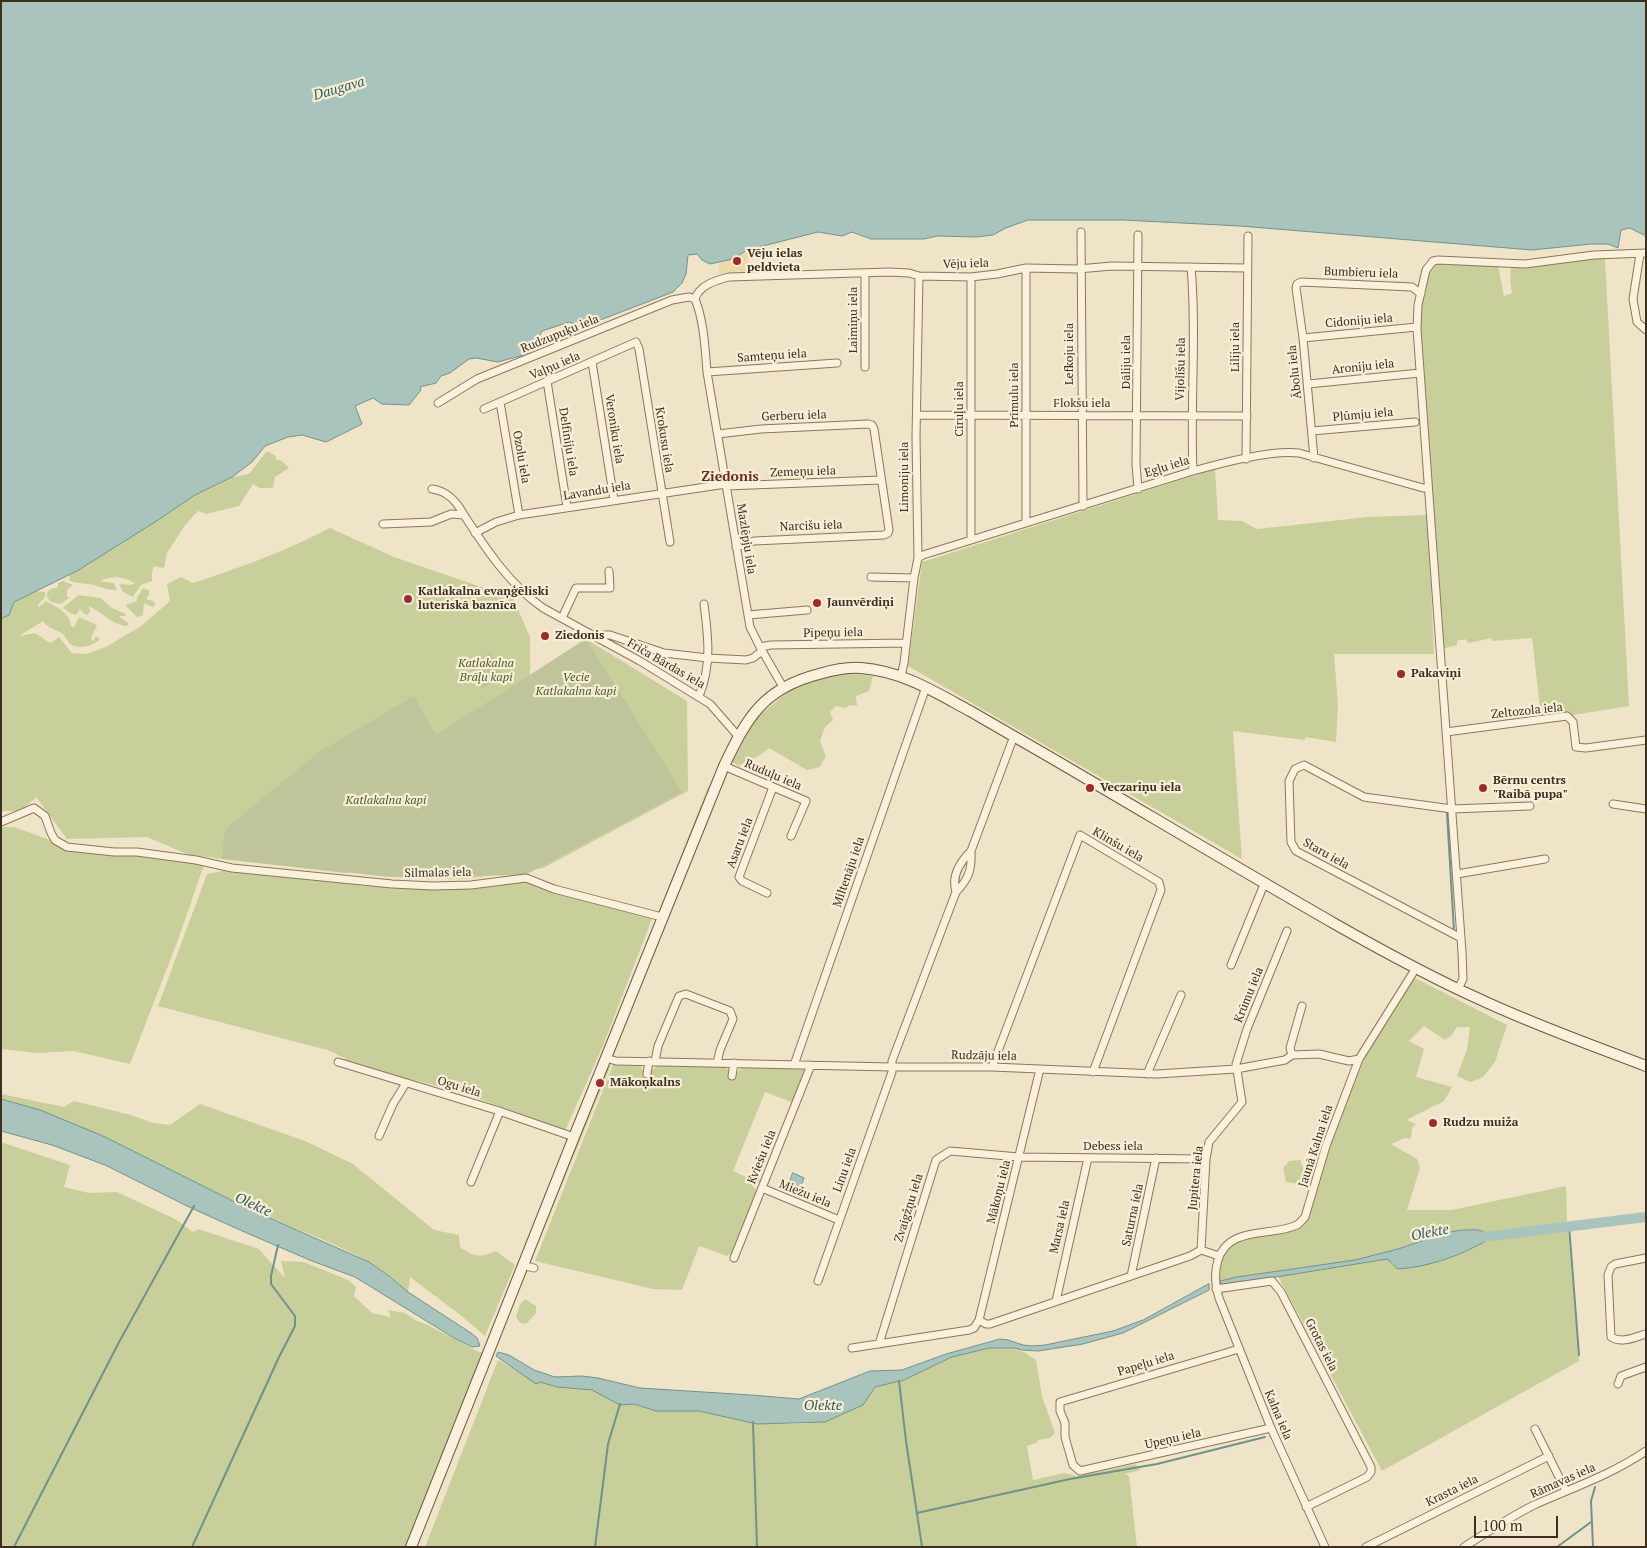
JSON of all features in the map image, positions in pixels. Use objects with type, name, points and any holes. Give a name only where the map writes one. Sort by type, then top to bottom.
[{"type":"main road","points":[[411,1547],[522,1265],[724,766],[738,736],[764,701],[783,687],[801,678],[844,669],[870,669],[901,676],[926,687],[1014,736],[1336,924],[1416,968],[1504,1010],[1646,1066]]},
{"type":"street","name":"Lefkoju iela","points":[[1081,232],[1083,506]]},
{"type":"street","name":"Dāliju iela","points":[[1138,235],[1138,416],[1136,464],[1138,489]]},
{"type":"street","name":"Liliju iela","points":[[1246,459],[1246,268],[1248,236]]},
{"type":"street","points":[[1458,989],[1463,979],[1461,938],[1417,327],[1417,314],[1426,270],[1433,261],[1525,264],[1594,255],[1643,253],[1633,299],[1637,322],[1646,330]]},
{"type":"street","name":"Vēju iela","points":[[694,299],[701,289],[729,276],[909,273],[919,276],[971,277],[1026,268],[1138,266],[1246,268]]},
{"type":"street","name":"Vijolīšu iela","points":[[1191,267],[1193,292],[1193,471]]},
{"type":"street","name":"Prīmulu iela","points":[[1026,268],[1026,522]]},
{"type":"street","name":"Laimiņu iela","points":[[865,274],[865,367]]},
{"type":"street","name":"Limoniju iela","points":[[901,676],[918,558],[917,415],[919,276]]},
{"type":"street","name":"Cīruļu iela","points":[[971,277],[971,540]]},
{"type":"street","name":"Bumbieru iela","points":[[1297,284],[1301,282],[1412,287],[1421,294]]},
{"type":"street","name":"Ābolu iela","points":[[1297,284],[1314,458]]},
{"type":"street","name":"Rudzupuķu iela","points":[[438,403],[477,379],[672,300],[689,297],[694,299]]},
{"type":"street","name":"Mazlēpju iela","points":[[694,299],[698,307],[704,339],[707,372],[750,627],[783,687]]},
{"type":"street","name":"Cidoniju iela","points":[[1303,338],[1417,327]]},
{"type":"street","name":"Vaļņu iela","points":[[484,409],[636,342]]},
{"type":"street","name":"Krokusu iela","points":[[636,342],[639,349],[670,542]]},
{"type":"street","name":"Veroniku iela","points":[[592,362],[614,500]]},
{"type":"street","name":"Samteņu iela","points":[[707,372],[837,363]]},
{"type":"street","name":"Aroniju iela","points":[[1308,384],[1420,373]]},
{"type":"street","name":"Delfīniju iela","points":[[547,381],[567,507]]},
{"type":"street","name":"Ozolu iela","points":[[500,402],[519,515]]},
{"type":"street","name":"Flokšu iela","points":[[917,415],[1247,416]]},
{"type":"street","name":"Plūmju iela","points":[[1312,431],[1415,422]]},
{"type":"street","name":"Gerberu iela","points":[[718,434],[761,429],[872,425],[881,480]]},
{"type":"street","name":"Egļu iela","points":[[918,558],[1026,522],[1193,471],[1288,452],[1414,486],[1428,488]]},
{"type":"street","name":"Zemeņu iela","points":[[726,485],[881,480]]},
{"type":"street","name":"Narcišu iela","points":[[736,547],[754,541],[884,535],[889,530],[881,480]]},
{"type":"street","name":"Lavandu iela","points":[[475,533],[496,522],[519,515],[726,485]]},
{"type":"street","name":"Friča Bārdas iela","points":[[432,489],[444,492],[453,498],[475,533],[516,587],[543,608],[699,696],[716,708],[738,736]]},
{"type":"street","points":[[383,524],[431,522],[451,514],[464,515]]},
{"type":"street","points":[[562,618],[576,588],[610,588],[609,571]]},
{"type":"street","points":[[871,577],[914,578]]},
{"type":"street","points":[[699,696],[708,658],[708,631],[704,604]]},
{"type":"street","points":[[748,615],[807,610]]},
{"type":"street","name":"Pīpeņu iela","points":[[599,639],[604,635],[610,635],[664,653],[746,660],[752,658],[761,649],[771,645],[906,643]]},
{"type":"street","name":"Miltenāju iela","points":[[794,1065],[926,687]]},
{"type":"street","name":"Zeltozola iela","points":[[1446,732],[1567,716],[1573,722],[1576,747],[1586,748],[1646,740]]},
{"type":"street","points":[[956,892],[954,887],[958,867],[971,851],[1014,736]]},
{"type":"street","name":"Staru iela","points":[[1452,809],[1364,796],[1304,765],[1295,769],[1289,781],[1291,842],[1296,851],[1461,938]]},
{"type":"street","name":"Ruduļu iela","points":[[724,766],[806,801],[791,836]]},
{"type":"street","name":"Asaru iela","points":[[767,893],[742,881],[739,877],[774,787]]},
{"type":"street","points":[[1613,804],[1646,809]]},
{"type":"street","points":[[1452,809],[1530,806]]},
{"type":"street","name":"Silmalas iela","points":[[1,822],[34,808],[45,816],[55,840],[67,847],[114,852],[138,852],[232,868],[323,878],[433,886],[526,878],[554,889],[662,917]]},
{"type":"street","name":"Klinšu iela","points":[[992,1067],[1080,835],[1159,882],[1161,890],[1092,1072]]},
{"type":"street","points":[[892,1067],[892,1062],[956,892],[968,877],[972,864],[971,851]]},
{"type":"street","points":[[1456,874],[1545,859]]},
{"type":"street","points":[[1231,965],[1265,882]]},
{"type":"street","name":"Krūmu iela","points":[[1236,1070],[1236,1064],[1247,1029],[1287,931]]},
{"type":"street","name":"Jaunā Kalna iela","points":[[1219,1256],[1230,1243],[1239,1237],[1298,1225],[1305,1217],[1326,1146],[1359,1059],[1416,968]]},
{"type":"street","points":[[647,1074],[678,996],[686,994],[730,1011],[734,1019],[720,1050],[717,1063]]},
{"type":"street","points":[[1146,1074],[1181,994]]},
{"type":"street","points":[[1292,1056],[1290,1048],[1302,1006]]},
{"type":"street","name":"Rudzāju iela","points":[[606,1058],[614,1060],[794,1065],[992,1067],[1146,1074],[1236,1070],[1284,1060],[1292,1056],[1319,1054],[1349,1061],[1359,1059]]},
{"type":"street","name":"Ogu iela","points":[[338,1062],[500,1111],[574,1136]]},
{"type":"street","points":[[732,1076],[734,1063]]},
{"type":"street","name":"Kviešu iela","points":[[734,1258],[811,1065]]},
{"type":"street","name":"Linu iela","points":[[818,1281],[892,1072],[892,1067]]},
{"type":"street","name":"Mākoņu iela","points":[[979,1320],[1040,1069]]},
{"type":"street","name":"Jupitera iela","points":[[1200,1250],[1206,1159],[1209,1142],[1242,1102],[1236,1070]]},
{"type":"street","points":[[379,1136],[393,1104],[406,1083]]},
{"type":"street","points":[[470,1182],[500,1111]]},
{"type":"street","name":"Zvaigžņu iela","points":[[879,1344],[936,1160],[950,1151],[1019,1157]]},
{"type":"street","name":"Debess iela","points":[[1019,1157],[1206,1159]]},
{"type":"street","name":"Marsa iela","points":[[1056,1301],[1088,1158]]},
{"type":"street","name":"Saturna iela","points":[[1131,1276],[1156,1158]]},
{"type":"street","name":"Miežu iela","points":[[762,1188],[839,1220]]},
{"type":"street","points":[[852,1348],[969,1330],[974,1328],[979,1320],[990,1324],[1190,1256],[1200,1250],[1219,1256],[1215,1277],[1216,1289]]},
{"type":"street","points":[[1646,1258],[1621,1262],[1611,1267],[1608,1275],[1611,1337],[1617,1341],[1622,1341],[1646,1334]]},
{"type":"street","points":[[522,1265],[534,1268]]},
{"type":"street","name":"Grotas iela","points":[[1216,1289],[1272,1280],[1281,1292],[1371,1467],[1371,1472],[1367,1477],[1306,1507]]},
{"type":"street","name":"Kalna iela","points":[[1216,1289],[1271,1428],[1325,1547]]},
{"type":"street","name":"Papeļu iela","points":[[1080,1471],[1073,1465],[1065,1436],[1065,1423],[1060,1411],[1060,1402],[1239,1349]]},
{"type":"street","points":[[1618,1384],[1621,1376],[1646,1367]]},
{"type":"street","name":"Upeņu iela","points":[[1080,1471],[1271,1428]]},
{"type":"street","points":[[1535,1429],[1566,1491]]},
{"type":"street","name":"Rāmavas iela","points":[[1464,1547],[1526,1510],[1613,1471],[1646,1451]]},
{"type":"street","name":"Krasta iela","points":[[1366,1547],[1549,1456]]},
{"type":"green space","points":[[1603,256],[1605,259],[1629,706],[1573,715],[1541,716],[1532,638],[1492,641],[1491,638],[1469,643],[1465,639],[1457,641],[1457,645],[1442,649],[1420,311],[1428,276],[1431,270],[1442,261],[1498,265],[1504,296],[1512,293],[1511,266]]},
{"type":"green space","points":[[267,451],[276,456],[275,459],[282,461],[289,468],[275,477],[273,488],[260,488],[253,484],[239,506],[206,514],[198,511],[185,525],[167,553],[164,568],[154,566],[152,581],[141,585],[133,597],[123,592],[119,584],[135,584],[123,578],[108,578],[100,581],[114,583],[117,590],[76,583],[69,580],[70,575],[195,495],[232,477],[249,474]]},
{"type":"green space","points":[[1215,469],[1218,520],[1242,521],[1257,529],[1367,517],[1428,515],[1434,654],[1334,654],[1338,704],[1336,742],[1305,737],[1305,740],[1233,731],[1242,859],[908,666],[922,562]]},
{"type":"green space","name":"Vecie Katlakalna kapi","points":[[330,528],[394,557],[513,598],[530,637],[530,675],[586,639],[687,701],[688,791],[543,868],[465,879],[406,878],[372,872],[344,873],[189,855],[147,837],[67,839],[36,797],[21,811],[1,811],[1,619],[9,615],[14,602],[36,591],[45,592],[45,597],[38,605],[39,607],[46,601],[55,606],[68,617],[71,626],[74,627],[79,617],[97,625],[91,638],[93,641],[96,636],[100,639],[94,644],[86,646],[73,646],[63,634],[43,621],[19,636],[35,633],[50,643],[59,637],[72,653],[86,654],[106,647],[141,626],[170,601],[167,584],[181,577],[193,583],[228,571],[280,552]]},
{"type":"green space","points":[[63,581],[73,585],[67,590],[67,597],[70,597],[61,604],[51,602],[47,597],[48,592],[58,587],[58,583]]},
{"type":"green space","points":[[143,588],[149,590],[146,599],[153,601],[156,605],[152,607],[144,603],[143,615],[137,617],[125,605],[137,601],[137,596]]},
{"type":"green space","points":[[78,595],[101,598],[112,608],[126,614],[125,616],[119,616],[129,624],[126,626],[116,623],[89,606],[90,612],[87,615],[80,609],[76,615],[63,608]]},
{"type":"green space","name":"Katlakalna kapi","points":[[586,639],[682,792],[525,875],[390,877],[222,859],[225,829],[319,752],[414,696],[436,735]]},
{"type":"green space","name":"Katlakalna Brāļu kapi","points":[[490,653],[504,676],[482,688],[469,666]]},
{"type":"green space","points":[[848,673],[873,676],[869,691],[856,696],[857,706],[849,705],[846,708],[836,706],[830,712],[833,720],[825,727],[820,741],[826,756],[820,767],[807,770],[769,748],[739,766],[732,762],[759,716],[794,686]]},
{"type":"green space","points":[[708,787],[710,787],[662,909],[659,911]]},
{"type":"green space","points":[[1,827],[14,827],[55,842],[123,855],[157,857],[204,865],[178,940],[130,1064],[73,1051],[38,1053],[1,1049]]},
{"type":"green space","points":[[222,871],[355,883],[361,886],[399,887],[527,881],[545,889],[652,919],[602,1048],[565,1131],[457,1092],[351,1065],[345,1058],[327,1050],[158,1006],[207,874]]},
{"type":"green space","points":[[1413,977],[1507,1025],[1495,1062],[1483,1077],[1470,1082],[1457,1076],[1467,1049],[1470,1027],[1457,1027],[1451,1036],[1445,1040],[1424,1026],[1409,1041],[1424,1049],[1416,1077],[1452,1087],[1444,1101],[1406,1120],[1416,1124],[1412,1128],[1411,1139],[1405,1138],[1391,1144],[1417,1159],[1420,1168],[1407,1210],[1452,1210],[1566,1186],[1567,1224],[1486,1233],[1467,1229],[1442,1234],[1398,1249],[1354,1260],[1217,1281],[1222,1256],[1229,1247],[1242,1237],[1294,1228],[1309,1215],[1325,1157],[1354,1078],[1368,1048]]},
{"type":"green space","points":[[611,1065],[531,1260],[530,1256],[607,1068]]},
{"type":"green space","points":[[613,1065],[640,1066],[644,1073],[650,1075],[651,1071],[657,1066],[725,1067],[729,1071],[729,1076],[735,1078],[739,1070],[743,1068],[804,1070],[806,1077],[794,1103],[765,1092],[733,1171],[755,1181],[762,1178],[761,1182],[755,1183],[753,1186],[758,1193],[734,1251],[727,1256],[699,1246],[682,1290],[653,1289],[535,1261]]},
{"type":"green space","points":[[1,1094],[64,1107],[74,1101],[131,1115],[153,1123],[170,1125],[200,1104],[305,1141],[353,1164],[434,1230],[459,1235],[460,1247],[473,1255],[486,1255],[496,1251],[515,1265],[485,1336],[410,1277],[408,1292],[380,1269],[354,1254],[263,1215],[96,1135],[1,1099]]},
{"type":"green space","points":[[1,1142],[70,1165],[64,1187],[89,1193],[117,1192],[177,1220],[193,1232],[198,1229],[259,1249],[285,1278],[281,1261],[304,1262],[348,1280],[356,1287],[354,1296],[372,1313],[391,1317],[388,1310],[405,1313],[417,1321],[484,1353],[406,1547],[1,1547]]},
{"type":"green space","points":[[1300,1160],[1307,1177],[1300,1184],[1286,1182],[1283,1168],[1289,1161]]},
{"type":"green space","points":[[1568,1227],[1579,1361],[1382,1471],[1278,1276],[1387,1259],[1393,1265],[1438,1262],[1486,1241]]},
{"type":"green space","points":[[525,1299],[536,1306],[536,1313],[526,1324],[520,1323],[516,1317],[520,1304]]},
{"type":"green space","points":[[989,1348],[1019,1350],[1036,1360],[1042,1396],[1055,1433],[1050,1438],[1038,1440],[1038,1442],[1027,1446],[1033,1480],[1064,1473],[1076,1476],[1136,1464],[1140,1470],[1125,1474],[1129,1476],[1137,1547],[425,1547],[498,1360],[530,1378],[557,1387],[592,1390],[620,1405],[634,1404],[656,1411],[699,1411],[757,1424],[796,1424],[825,1422],[863,1405],[875,1387],[904,1380],[952,1357]]},
{"type":"sand","name":"Vēju ielas peldvieta","points":[[747,250],[750,274],[743,274],[740,271],[719,274],[719,263],[733,259]]},
{"type":"water","name":"Daugava","points":[[1,1],[1646,1],[1646,236],[1630,228],[1621,230],[1618,248],[1608,244],[1591,244],[1532,250],[1240,226],[1123,220],[1028,220],[993,235],[976,237],[937,236],[924,239],[871,239],[852,232],[842,236],[818,232],[747,250],[733,259],[710,264],[702,260],[697,254],[688,255],[686,274],[682,283],[673,292],[582,327],[569,322],[542,331],[533,349],[527,354],[498,362],[476,358],[469,359],[450,373],[441,376],[436,383],[420,387],[421,390],[409,405],[382,404],[373,398],[355,406],[362,424],[326,442],[302,435],[288,437],[265,446],[252,462],[232,477],[195,495],[77,571],[14,602],[9,615],[1,619]]},
{"type":"water","name":"Olekte","points":[[1,1099],[40,1110],[103,1136],[249,1209],[369,1262],[408,1292],[471,1333],[477,1338],[480,1346],[472,1347],[454,1338],[355,1277],[249,1234],[189,1207],[105,1165],[52,1145],[1,1131]]},
{"type":"water","points":[[793,1173],[804,1178],[798,1194],[787,1189]]},
{"type":"water","name":"Olekte","points":[[1462,1230],[1483,1231],[1487,1237],[1486,1241],[1444,1260],[1410,1268],[1398,1269],[1387,1259],[1221,1286],[1220,1281],[1237,1277],[1355,1260],[1398,1249],[1445,1233]]},
{"type":"water","name":"Olekte","points":[[1209,1284],[1209,1290],[1123,1333],[1083,1344],[1038,1351],[1015,1348],[989,1348],[952,1357],[904,1380],[875,1387],[863,1405],[825,1422],[757,1424],[699,1411],[656,1411],[634,1404],[620,1405],[592,1390],[557,1387],[540,1382],[536,1384],[496,1356],[498,1352],[509,1355],[534,1370],[555,1377],[582,1376],[640,1388],[799,1399],[870,1371],[902,1370],[946,1354],[1000,1339],[1032,1346],[1113,1331],[1143,1320]]},
{"type":"waterway","points":[[1447,813],[1454,931]]},
{"type":"waterway","points":[[14,1547],[118,1344],[194,1206]]},
{"type":"waterway","name":"Olekte","points":[[1476,1238],[1646,1217]]},
{"type":"waterway","points":[[1569,1225],[1579,1355]]},
{"type":"waterway","points":[[192,1547],[295,1326],[295,1316],[271,1284],[278,1245]]},
{"type":"waterway","points":[[899,1381],[922,1547]]},
{"type":"waterway","points":[[595,1547],[608,1444],[620,1404]]},
{"type":"waterway","points":[[753,1422],[757,1547]]},
{"type":"waterway","points":[[917,1513],[1070,1479],[1157,1464],[1265,1437]]},
{"type":"waterway","points":[[1593,1547],[1591,1501],[1595,1487]]},
{"type":"waterway","points":[[1557,1547],[1591,1522]]},
{"type":"place","name":"Vēju ielas peldvieta","points":[[737,261]]},
{"type":"place","name":"Katlakalna evaņģēliski luteriskā baznīca","points":[[408,599]]},
{"type":"place","name":"Jaunvērdiņi","points":[[817,603]]},
{"type":"place","name":"Ziedonis","points":[[545,636]]},
{"type":"place","name":"Pakaviņi","points":[[1401,674]]},
{"type":"place","name":"Veczariņu iela","points":[[1090,788]]},
{"type":"place","name":"Bērnu centrs \"Raibā pupa\"","points":[[1483,788]]},
{"type":"place","name":"Mākoņkalns","points":[[600,1083]]},
{"type":"place","name":"Rudzu muiža","points":[[1433,1123]]},
{"type":"district","name":"Ziedonis","points":[[730,477]]}]
